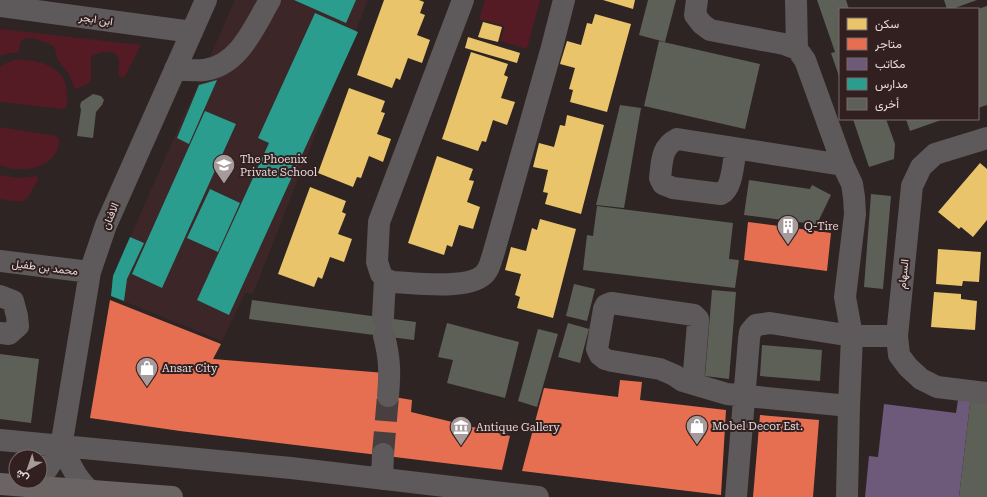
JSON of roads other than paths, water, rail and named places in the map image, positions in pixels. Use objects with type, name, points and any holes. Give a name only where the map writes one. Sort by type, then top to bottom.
[{"type":"main road","points":[[48,483],[89,490],[172,497]]},
{"type":"street","name":"الافنان","points":[[48,467],[61,447],[90,272],[106,224],[206,0]]},
{"type":"street","points":[[176,70],[204,70],[215,67],[234,55],[244,45],[270,0]]},
{"type":"street","points":[[463,0],[379,222],[377,262],[380,274],[385,279],[393,282],[453,284],[476,280],[486,272],[493,255],[564,0]]},
{"type":"street","points":[[696,0],[695,15],[702,24],[710,30],[784,44],[797,49],[805,60],[843,165],[852,184],[856,214],[846,297],[852,336],[847,497]]},
{"type":"street","points":[[796,0],[797,49]]},
{"type":"street","name":"ابن ابجر","points":[[0,6],[192,32]]},
{"type":"street","name":"السهام","points":[[987,138],[934,154],[920,167],[912,186],[897,336],[899,355],[908,367],[921,379],[937,387],[987,393]]},
{"type":"street","points":[[736,149],[843,165]]},
{"type":"street","name":"محمد بن طفيل","points":[[0,261],[90,272]]},
{"type":"street","points":[[385,279],[384,327],[390,366],[388,396]]},
{"type":"street","points":[[0,296],[13,301],[18,326],[9,334],[0,333]]},
{"type":"street","points":[[693,384],[698,323],[698,319],[694,315],[611,303],[606,305],[596,349],[600,356],[612,361],[660,369],[671,373],[683,381],[693,384],[727,394],[849,406]]},
{"type":"street","points":[[736,497],[749,339],[750,332],[756,325],[770,323],[852,336],[897,336]]},
{"type":"street","points":[[0,440],[291,468],[538,497]]},
{"type":"street","points":[[61,447],[70,461],[80,482],[89,490]]},
{"type":"street","points":[[382,479],[383,454]]},
{"type":"tunnel","points":[[383,454],[388,396]]},
{"type":"place","name":"The Phoenix Private School","points":[[224,184]]},
{"type":"place","name":"Q-Tire","points":[[788,246]]},
{"type":"place","name":"Ansar City","points":[[147,388]]},
{"type":"place","name":"Antique Gallery","points":[[461,446]]},
{"type":"place","name":"Mobel Decor Est.","points":[[697,446]]}]
